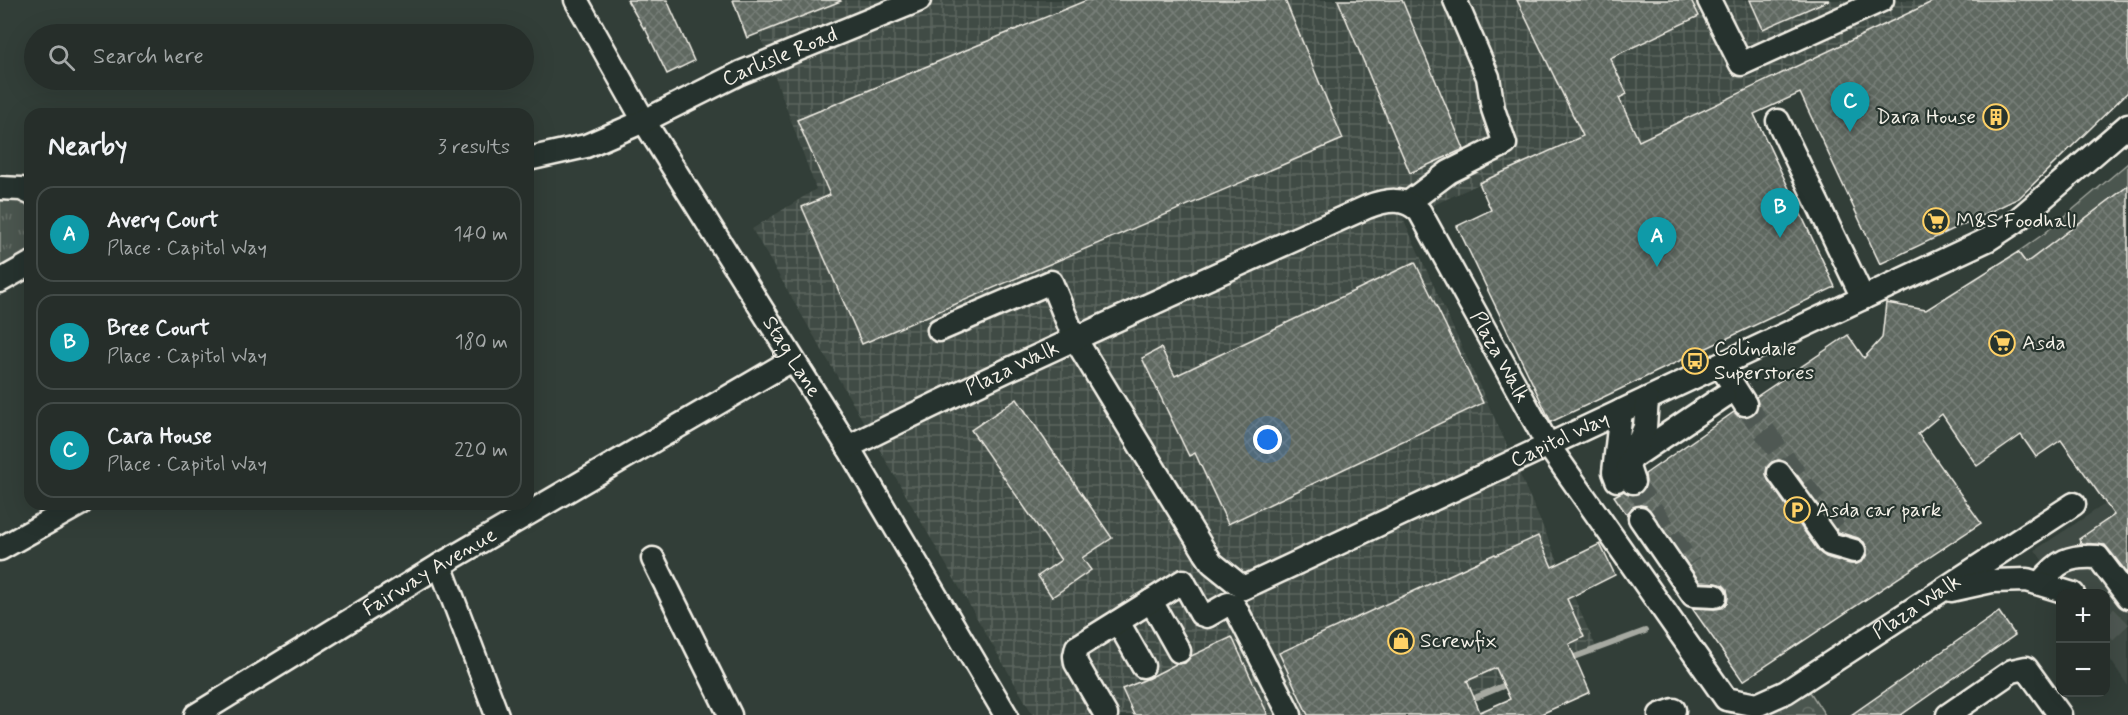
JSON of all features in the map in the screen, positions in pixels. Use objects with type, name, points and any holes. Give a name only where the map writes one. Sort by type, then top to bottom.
[{"type":"street","name":"Stag Lane","points":[[576,0],[644,122],[848,447],[1006,715]]},
{"type":"street","name":"Carlisle Road","points":[[534,158],[586,146],[644,122],[740,73],[919,0]]},
{"type":"street","points":[[1408,203],[1449,172],[1505,144],[1493,109],[1488,77],[1455,0]]},
{"type":"street","points":[[1709,0],[1742,64],[1882,0]]},
{"type":"street","points":[[1778,121],[1863,298]]},
{"type":"street","name":"Capitol Way","points":[[939,330],[1051,282],[1074,338],[1212,563],[1243,588],[1989,239],[2015,222],[2128,125]]},
{"type":"street","points":[[0,188],[24,190]]},
{"type":"street","name":"Plaza Walk","points":[[848,447],[1074,338],[1367,207],[1388,201],[1408,203],[1420,212],[1548,445],[1726,699],[1757,705],[1786,692],[1938,593],[1992,581],[2027,580],[2058,589]]},
{"type":"street","points":[[0,281],[24,267]]},
{"type":"street","name":"Fairway Avenue","points":[[206,712],[440,566],[792,360]]},
{"type":"street","points":[[1632,458],[1734,404],[1714,368]]},
{"type":"street","points":[[1621,411],[1614,472],[1626,487],[1628,466],[1645,427],[1647,399]]},
{"type":"street","points":[[1779,473],[1830,544],[1854,551]]},
{"type":"street","points":[[1938,593],[2074,504]]},
{"type":"street","points":[[0,549],[69,510]]},
{"type":"street","points":[[1640,518],[1693,595],[1715,596]]},
{"type":"street","points":[[2040,583],[2054,567],[2068,558],[2098,557],[2128,597]]},
{"type":"street","points":[[653,559],[730,715]]},
{"type":"street","points":[[1106,715],[1076,663],[1077,647],[1212,563]]},
{"type":"street","points":[[440,566],[497,715]]},
{"type":"street","points":[[1183,581],[1201,614],[1208,616],[1228,604],[1235,607],[1290,715]]},
{"type":"street","points":[[1151,601],[1179,651]]},
{"type":"street","points":[[1118,622],[1143,666]]},
{"type":"street","points":[[1948,715],[2012,671],[2026,668],[2060,715]]},
{"type":"shaded area","points":[[747,0],[1937,0],[1639,141],[1627,116],[1403,219],[1596,647],[1444,715],[1033,715],[752,229],[816,189]]},
{"type":"shaded area","points":[[2128,489],[2128,686],[2110,659],[2110,589],[2062,589],[2035,550]]},
{"type":"green space","points":[[2128,163],[2128,186],[2026,263],[2018,252],[2045,233]]},
{"type":"green space","points":[[10,196],[24,201],[24,254],[0,269],[0,197]]},
{"type":"green space","points":[[1810,692],[1825,715],[1763,715]]},
{"type":"building","points":[[627,0],[667,0],[694,61],[667,74],[645,28]]},
{"type":"building","points":[[733,0],[840,0],[841,1],[747,38]]},
{"type":"building","points":[[1087,0],[1285,0],[1343,139],[862,344],[802,207],[830,195],[797,120]]},
{"type":"building","points":[[1338,0],[1402,0],[1464,149],[1410,173]]},
{"type":"building","points":[[1517,0],[1691,0],[1699,16],[1610,58],[1627,94],[1619,98],[1639,141],[1936,0],[2128,0],[2128,92],[2019,198],[1880,264],[1800,93],[1754,114],[1835,287],[1551,422],[1457,226],[1491,210],[1479,183],[1583,136]]},
{"type":"building","points":[[1750,0],[1829,0],[1763,29]]},
{"type":"building","points":[[2128,186],[2128,574],[2105,545],[2081,543],[2079,539],[2114,515],[2061,440],[2036,457],[2021,435],[1977,466],[1942,414],[1918,434],[1981,523],[1743,681],[1692,608],[1722,608],[1727,603],[1727,589],[1716,583],[1700,582],[1646,506],[1633,507],[1627,515],[1614,496],[1624,491],[1637,495],[1643,491],[1646,484],[1645,474],[1734,412],[1738,416],[1753,415],[1758,404],[1756,397],[1848,335],[1864,358],[1882,338],[1886,303],[1926,310],[2018,252],[2026,263]],"holes":[[[1785,461],[1838,532],[1864,542],[1867,554],[1863,561],[1850,564],[1826,557],[1819,552],[1768,480],[1767,467],[1772,462]]]},
{"type":"building","points":[[1415,262],[1483,403],[1228,524],[1195,453],[1189,456],[1142,358],[1161,348],[1175,376]]},
{"type":"building","points":[[1017,399],[1112,538],[1082,558],[1091,570],[1052,597],[1038,576],[1061,560],[971,430]]},
{"type":"building","points":[[1538,536],[1552,567],[1600,544],[1615,575],[1567,599],[1584,637],[1569,644],[1590,692],[1539,715],[1308,715],[1279,653]],"holes":[[[1496,668],[1510,699],[1480,712],[1467,681]]]},
{"type":"building","points":[[1999,612],[2015,635],[1901,715],[1851,715]]},
{"type":"building","points":[[1232,637],[1268,715],[1134,715],[1122,689],[1176,664],[1185,663],[1191,656]]},
{"type":"waterway","points":[[1569,659],[1645,631]]},
{"type":"waterway","points":[[1477,697],[1510,683]]},
{"type":"tunnel","points":[[1745,404],[1840,536]]},
{"type":"tunnel","points":[[1633,482],[1690,565]]},
{"type":"tunnel","points":[[2110,620],[2128,639]]},
{"type":"place","name":"Dara House","points":[[1996,117]]},
{"type":"place","name":"Cara House","points":[[1850,132]]},
{"type":"place","name":"M&S Foodhall","points":[[1936,221]]},
{"type":"place","name":"Bree Court","points":[[1780,238]]},
{"type":"place","name":"Avery Court","points":[[1657,267]]},
{"type":"place","name":"Asda","points":[[2002,343]]},
{"type":"place","name":"Colindale Superstores","points":[[1695,361]]},
{"type":"place","name":"Asda car park","points":[[1797,510]]},
{"type":"place","name":"Screwfix","points":[[1401,641]]}]
